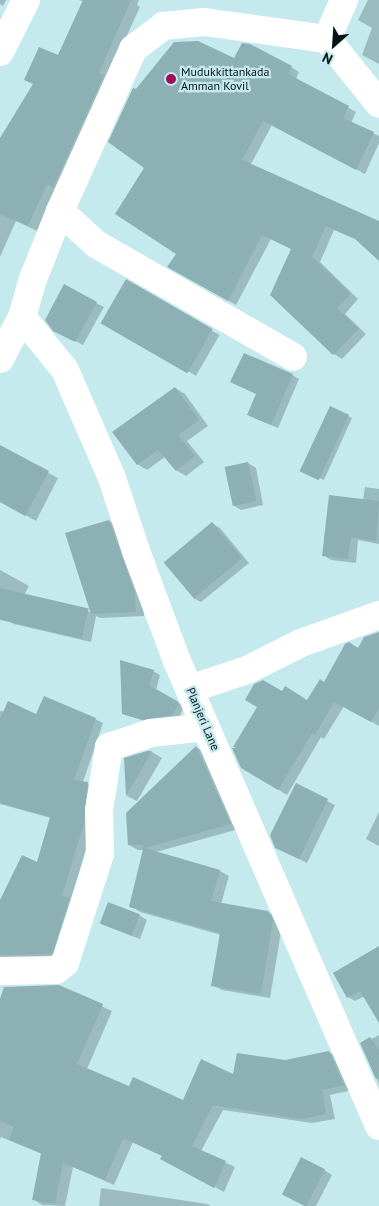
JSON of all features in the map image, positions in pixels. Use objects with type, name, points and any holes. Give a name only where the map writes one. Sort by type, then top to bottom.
[{"type":"street","points":[[0,52],[26,0]]},
{"type":"street","points":[[327,39],[344,0]]},
{"type":"street","points":[[0,358],[22,317],[33,279],[60,211],[133,49],[163,26],[204,22],[327,39],[379,104]]},
{"type":"street","points":[[60,211],[96,244],[293,358]]},
{"type":"street","name":"Planjeri Lane","points":[[22,317],[65,370],[112,478],[136,551],[190,689],[375,1110]]},
{"type":"street","points":[[190,689],[247,670],[301,643],[379,615]]},
{"type":"street","points":[[0,971],[56,970],[65,963],[100,854],[99,810],[109,747],[151,733],[206,727]]},
{"type":"building","points":[[83,0],[131,0],[99,73],[104,75],[53,188],[47,184],[28,226],[0,214],[0,138],[33,84],[24,80],[39,47],[58,55]]},
{"type":"building","points":[[198,41],[234,58],[242,43],[250,44],[292,66],[288,74],[349,106],[343,118],[374,132],[356,170],[263,121],[242,160],[379,221],[379,261],[354,238],[326,226],[312,257],[351,294],[337,308],[359,329],[333,355],[270,295],[291,249],[262,235],[228,301],[167,267],[176,254],[115,214],[144,168],[108,142],[133,88],[136,89],[174,42]]},
{"type":"building","points":[[126,279],[213,329],[187,373],[100,323]]},
{"type":"building","points":[[64,284],[97,302],[75,342],[53,331],[45,320]]},
{"type":"building","points":[[244,353],[293,374],[271,425],[247,415],[256,394],[230,382]]},
{"type":"building","points":[[175,387],[199,420],[178,435],[195,456],[176,471],[158,450],[137,465],[112,432]]},
{"type":"building","points":[[330,406],[349,415],[319,480],[300,471]]},
{"type":"building","points":[[0,445],[49,471],[25,516],[0,502]]},
{"type":"building","points":[[248,462],[256,501],[233,506],[225,467]]},
{"type":"building","points":[[329,495],[379,501],[376,541],[351,537],[348,559],[322,556]]},
{"type":"building","points":[[109,520],[135,593],[136,612],[91,614],[65,533]]},
{"type":"building","points":[[212,522],[242,558],[194,598],[164,562]]},
{"type":"building","points":[[0,588],[89,608],[82,639],[0,620]]},
{"type":"building","points":[[379,632],[379,707],[371,722],[334,702],[315,735],[312,733],[278,790],[241,768],[232,748],[238,748],[233,747],[257,707],[245,700],[254,684],[263,680],[282,691],[285,686],[307,700],[320,679],[324,682],[345,644],[349,642],[358,648],[364,637]]},
{"type":"building","points":[[120,660],[154,670],[149,685],[179,704],[172,715],[142,720],[122,714]]},
{"type":"building","points":[[44,696],[96,718],[74,780],[88,782],[84,823],[62,896],[70,898],[52,954],[0,955],[0,900],[22,855],[37,862],[50,817],[0,803],[0,719],[8,701],[36,714]]},
{"type":"building","points":[[196,746],[231,824],[145,848],[220,870],[211,901],[268,911],[273,920],[261,994],[211,986],[220,933],[129,907],[144,845],[128,845],[126,813]]},
{"type":"building","points":[[152,751],[126,796],[124,758]]},
{"type":"building","points":[[296,783],[328,799],[299,859],[275,848],[270,835]]},
{"type":"building","points":[[108,902],[140,914],[131,936],[100,923]]},
{"type":"building","points":[[379,946],[379,1023],[360,991],[347,998],[333,973]]},
{"type":"building","points":[[59,985],[103,1004],[77,1064],[129,1086],[133,1077],[183,1100],[201,1059],[233,1074],[237,1053],[285,1060],[329,1051],[344,1085],[322,1090],[326,1114],[301,1119],[213,1105],[192,1146],[226,1161],[214,1188],[160,1159],[162,1156],[123,1138],[105,1180],[63,1163],[55,1204],[32,1200],[41,1153],[9,1140],[14,1127],[0,1121],[0,999],[4,987]]},
{"type":"building","points":[[370,1037],[379,1050],[379,1078],[376,1079],[360,1043]]},
{"type":"building","points":[[301,1157],[325,1169],[306,1206],[282,1194]]},
{"type":"place","name":"Mudukkittankada Amman Kovil","points":[[171,79]]}]
